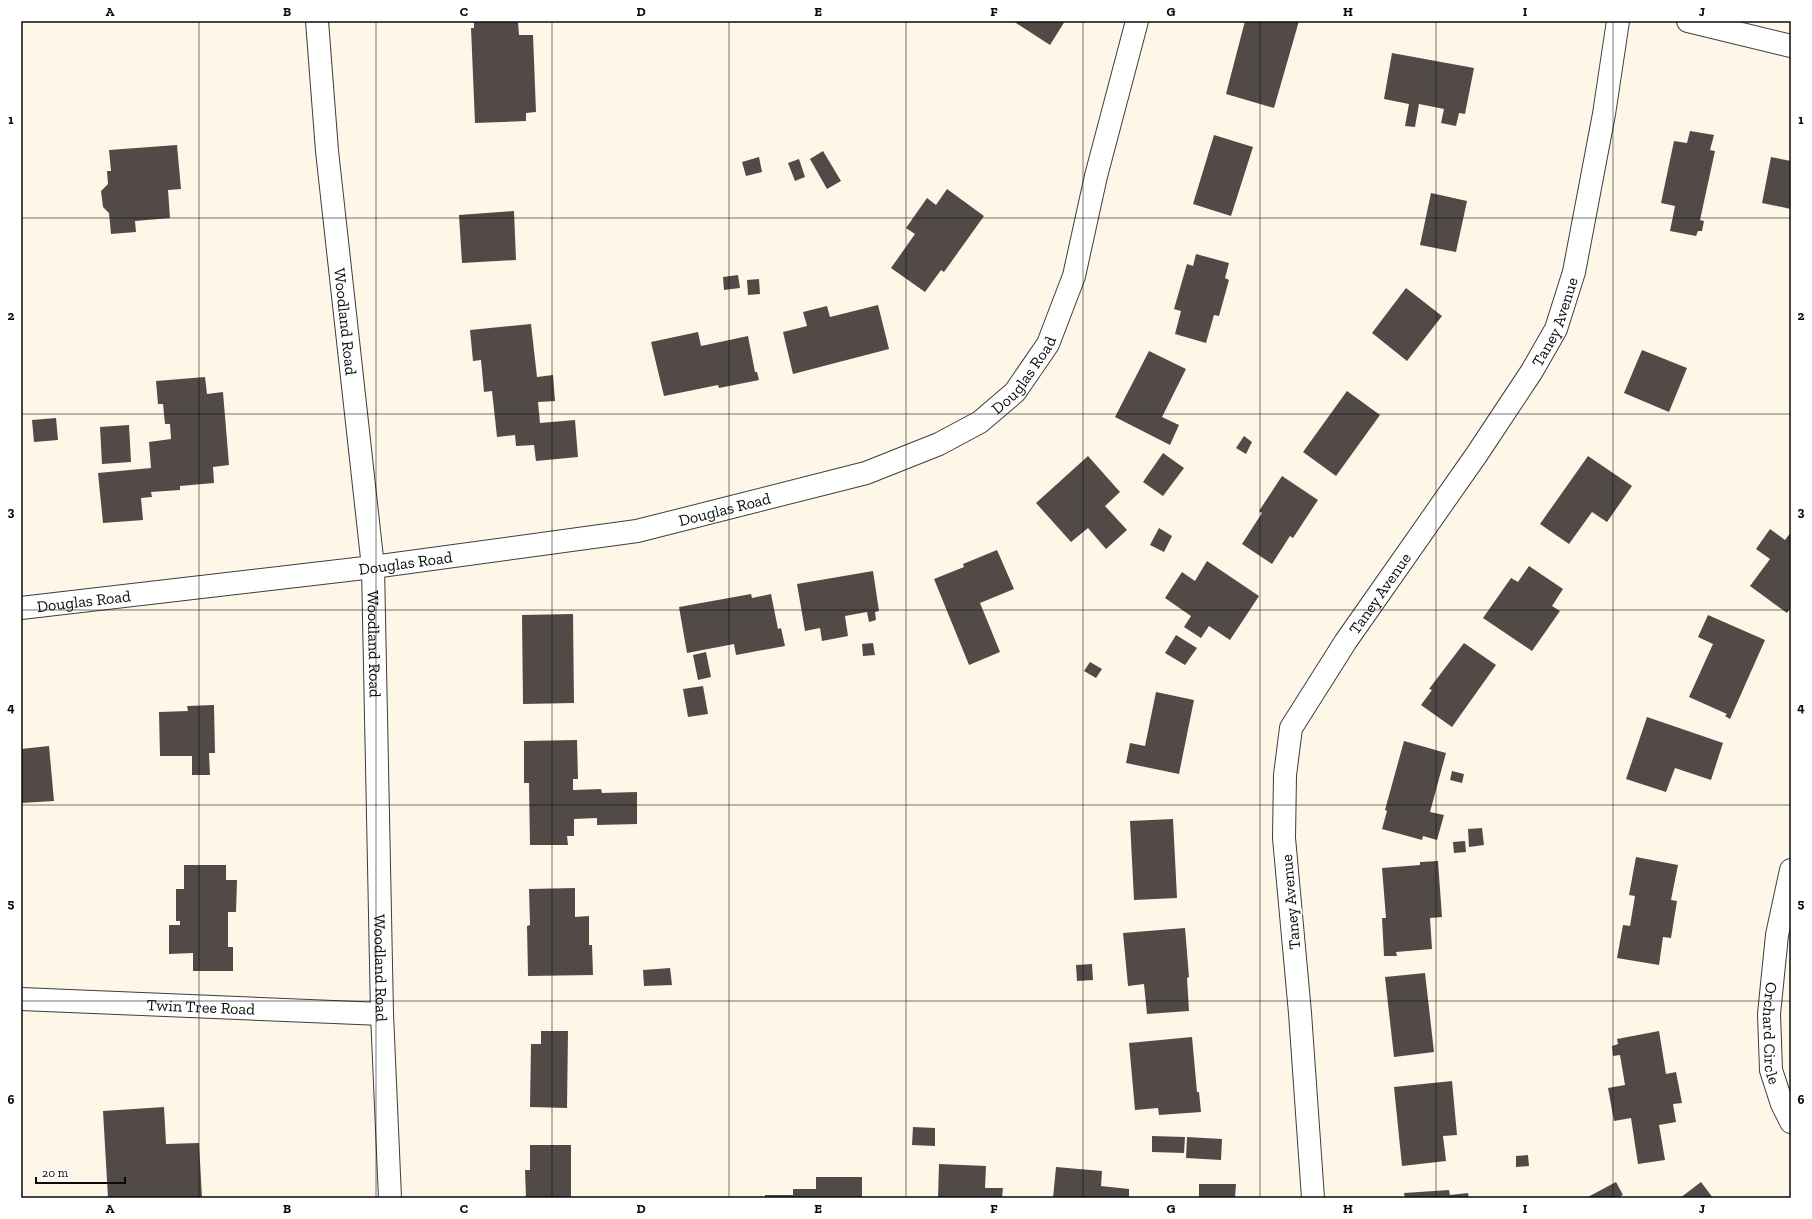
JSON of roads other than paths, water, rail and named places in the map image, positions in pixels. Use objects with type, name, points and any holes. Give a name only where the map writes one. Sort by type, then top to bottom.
[{"type":"street","name":"Woodland Road","points":[[316,21],[327,151],[373,567],[382,1014],[390,1198]]},
{"type":"street","name":"Douglas Road","points":[[21,608],[373,567],[637,531],[866,473],[939,444],[980,422],[1015,392],[1048,344],[1074,276],[1096,176],[1137,21]]},
{"type":"street","name":"Taney Avenue","points":[[1313,1198],[1300,1013],[1284,838],[1285,775],[1291,728],[1346,641],[1477,454],[1532,371],[1556,329],[1574,272],[1604,114],[1618,21]]},
{"type":"street","points":[[1688,21],[1791,46]]},
{"type":"street","name":"Orchard Circle","points":[[1791,870],[1777,935],[1769,1014],[1771,1070],[1782,1104],[1791,1122]]},
{"type":"street","name":"Twin Tree Road","points":[[21,999],[382,1014]]}]
